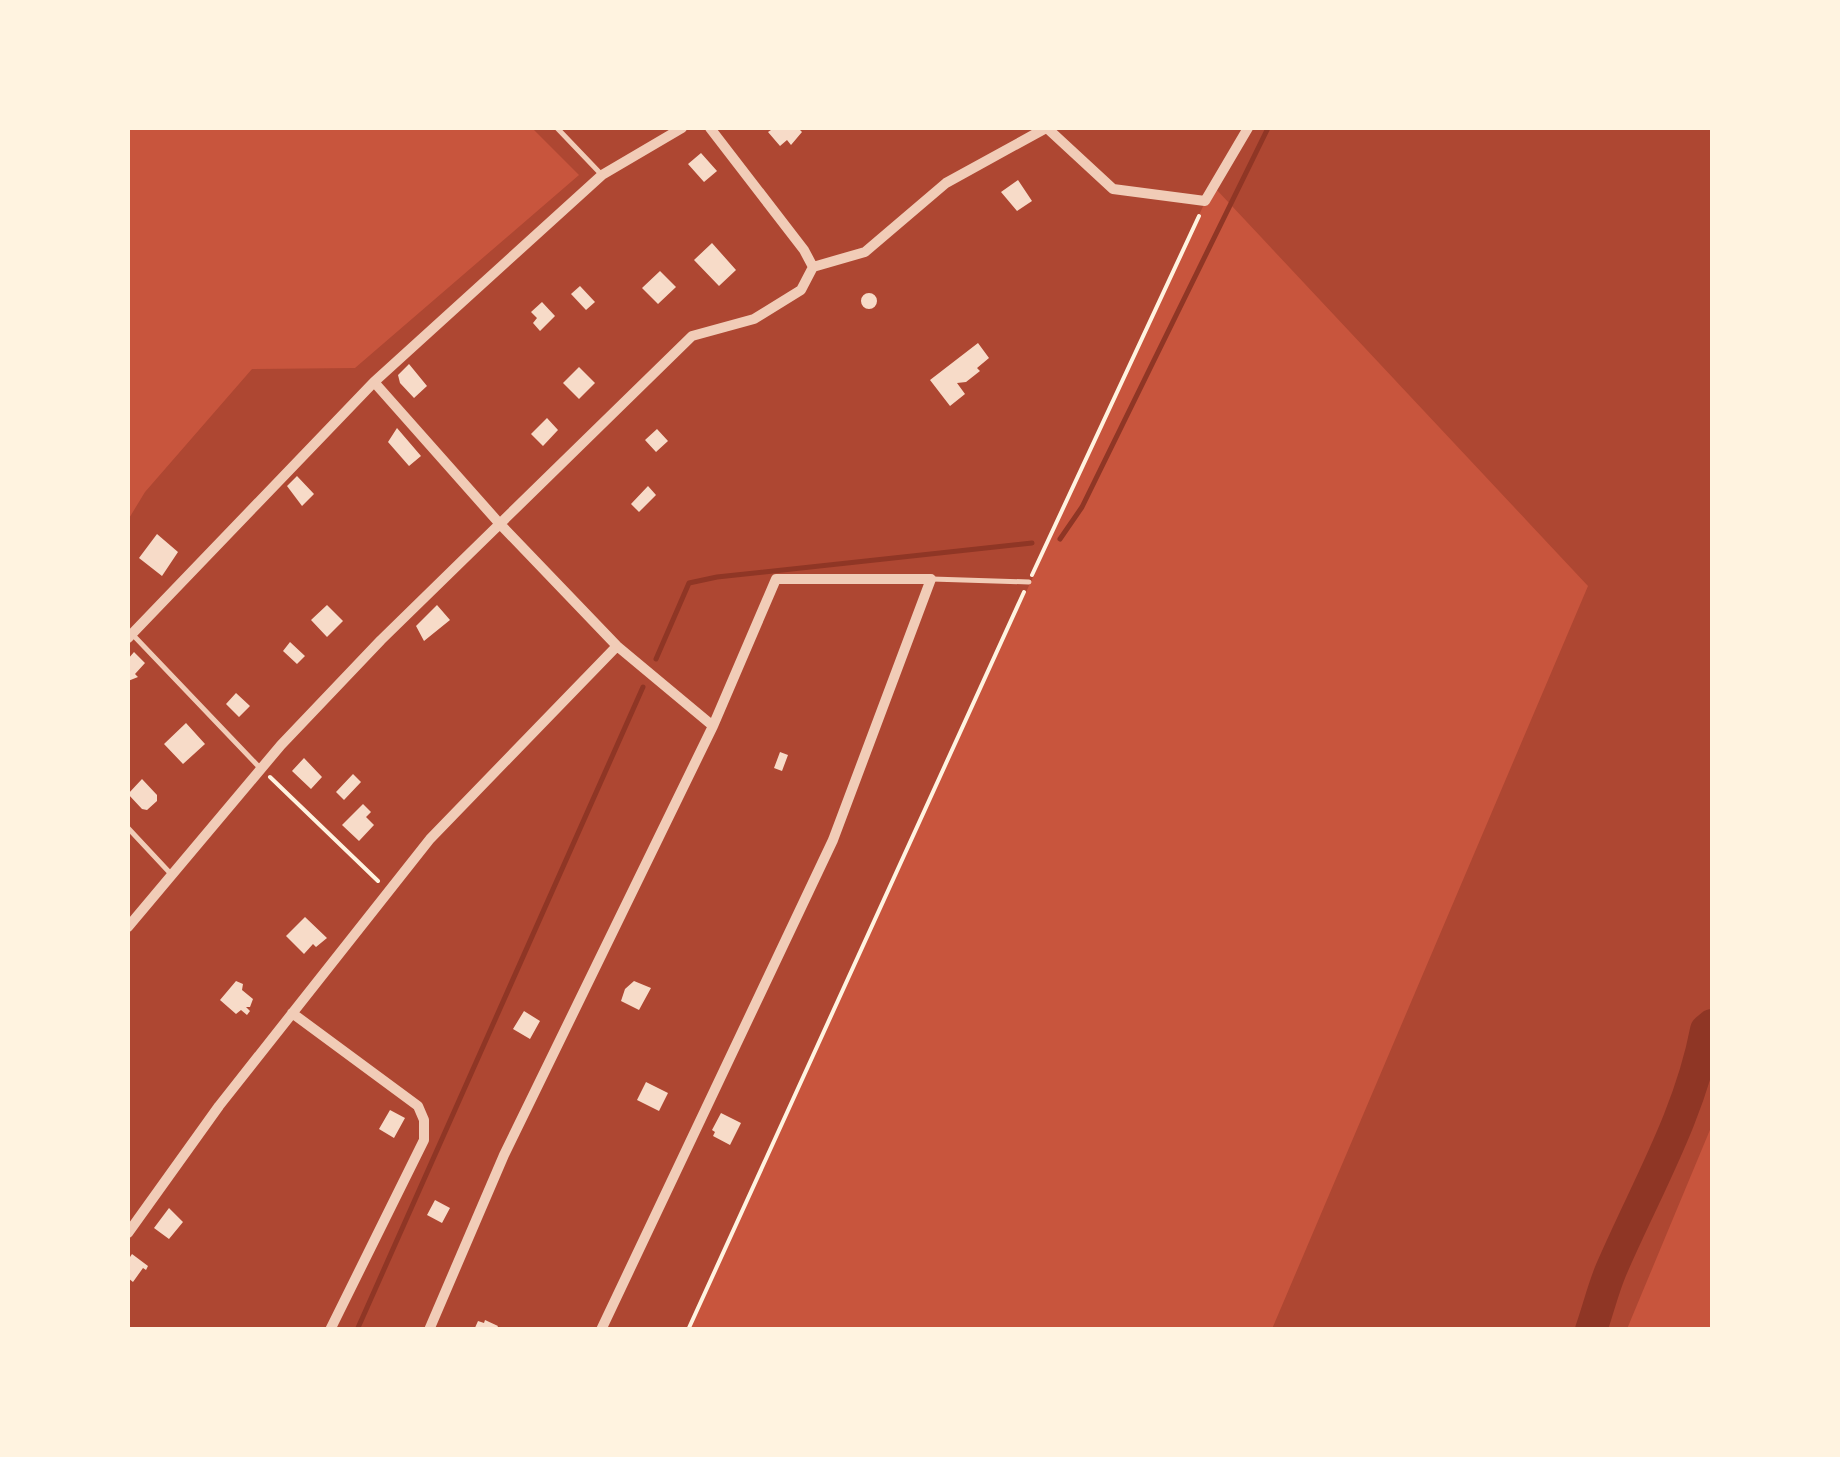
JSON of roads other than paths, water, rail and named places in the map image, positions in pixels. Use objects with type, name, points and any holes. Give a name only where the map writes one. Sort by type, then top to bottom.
[{"type":"street","points":[[130,636],[374,382],[602,175],[682,128]]},
{"type":"street","points":[[710,128],[804,250],[813,268]]},
{"type":"street","points":[[128,927],[261,769],[381,640],[692,336],[754,318],[801,290],[813,268],[864,252],[946,183],[1046,128],[1113,188],[1205,202],[1242,130]]},
{"type":"street","points":[[374,382],[499,523],[617,646],[712,726]]},
{"type":"street","points":[[429,1330],[504,1155],[712,726],[776,579],[931,579],[834,840],[600,1330]]},
{"type":"street","points":[[128,1233],[218,1106],[430,839],[617,646]]},
{"type":"street","points":[[292,1013],[418,1106],[424,1120],[424,1140],[330,1330]]},
{"type":"lane","points":[[557,128],[602,175]]},
{"type":"lane","points":[[931,579],[1029,582]]},
{"type":"lane","points":[[130,636],[261,769]]},
{"type":"lane","points":[[128,828],[171,874]]},
{"type":"waterway","points":[[1060,539],[1082,507],[1268,128]]},
{"type":"waterway","points":[[656,659],[689,583],[1032,543]]},
{"type":"waterway","points":[[357,1330],[643,687]]},
{"type":"waterway","points":[[1591,1330],[1611,1270],[1678,1122],[1706,1030],[1712,1025]]}]
